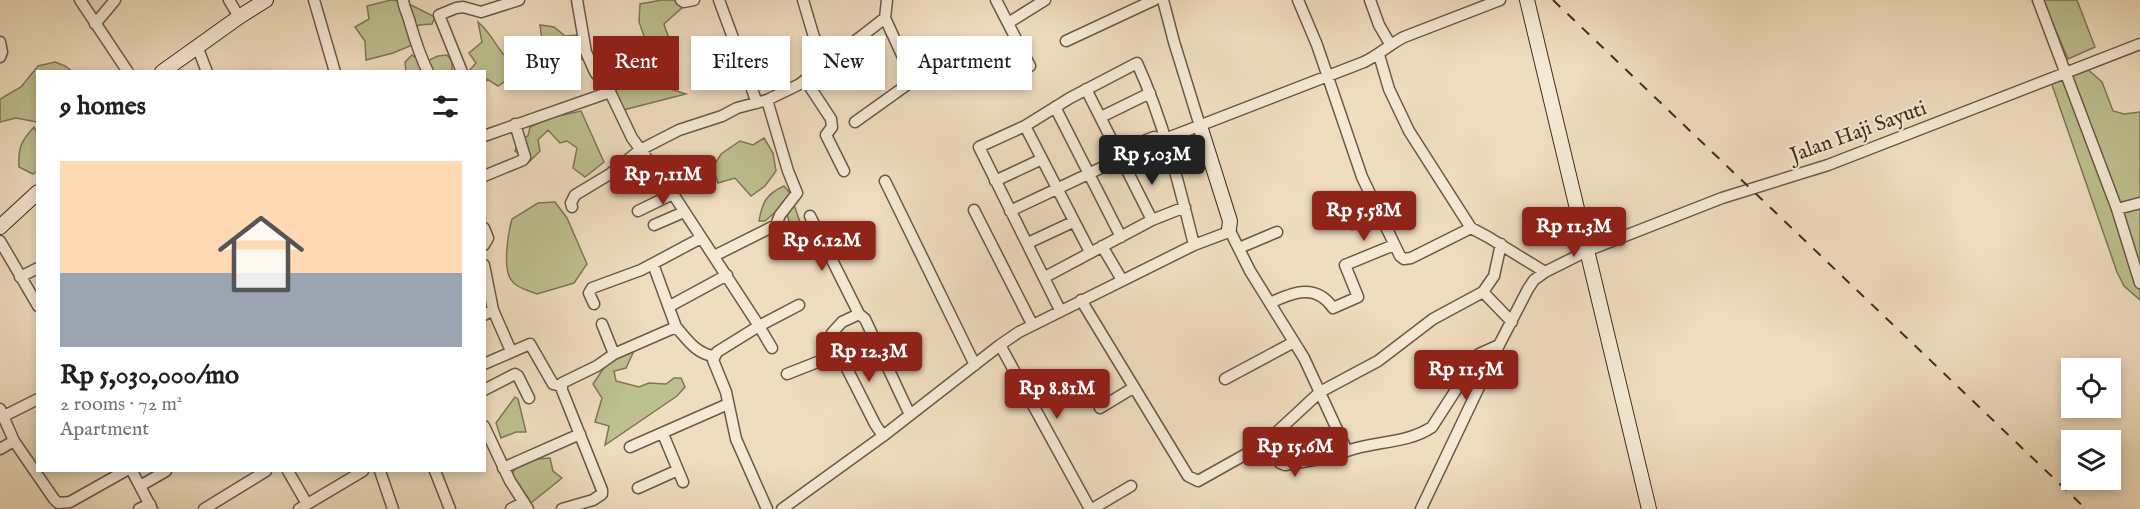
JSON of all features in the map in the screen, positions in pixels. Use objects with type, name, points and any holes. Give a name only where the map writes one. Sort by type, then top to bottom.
[{"type":"main road","points":[[165,70],[266,0]]},
{"type":"main road","points":[[1527,0],[1570,182],[1589,250],[1649,509]]},
{"type":"main road","points":[[1200,126],[1230,220],[1229,229]]},
{"type":"main road","points":[[0,228],[36,194]]},
{"type":"street","points":[[80,0],[127,70]]},
{"type":"street","points":[[94,24],[115,0]]},
{"type":"street","points":[[229,0],[239,17]]},
{"type":"street","points":[[314,0],[334,70]]},
{"type":"street","points":[[403,0],[418,52],[427,70]]},
{"type":"street","points":[[461,70],[439,15],[463,7],[481,12],[519,0]]},
{"type":"street","points":[[577,0],[586,52],[595,72],[610,92],[624,124],[728,275],[772,348]]},
{"type":"street","points":[[681,0],[684,2],[694,0]]},
{"type":"street","points":[[714,256],[776,225],[780,214],[797,194],[762,101],[719,0]]},
{"type":"street","points":[[803,0],[813,36]]},
{"type":"street","points":[[855,122],[911,82],[912,77],[885,18],[887,0]]},
{"type":"street","points":[[996,0],[1015,36]]},
{"type":"street","points":[[1008,23],[1045,0]]},
{"type":"street","points":[[1066,41],[1154,0]]},
{"type":"street","points":[[1163,0],[1200,126]]},
{"type":"street","points":[[1298,0],[1328,76],[1362,177],[1377,213],[1400,256],[1404,259],[1411,258],[1471,228]]},
{"type":"street","points":[[1370,0],[1379,25],[1390,44]]},
{"type":"street","points":[[1164,139],[1379,55],[1390,44],[1404,37],[1500,0]]},
{"type":"street","points":[[2038,0],[2116,209],[2140,283]]},
{"type":"street","points":[[861,36],[885,18]]},
{"type":"street","points":[[0,42],[2,52],[0,57]]},
{"type":"street","name":"Jalan Haji Sayuti","points":[[1545,272],[1589,250],[1722,198],[1828,165],[2140,44]]},
{"type":"street","points":[[197,46],[206,70]]},
{"type":"street","points":[[1379,55],[1389,89],[1409,131],[1471,228],[1545,272],[1534,280],[1528,289],[1421,509]]},
{"type":"street","points":[[1060,310],[979,147],[1025,126],[1086,89],[1137,63],[1150,93],[1185,207],[1194,245]]},
{"type":"street","points":[[572,207],[571,203],[575,195],[610,174],[640,150],[679,130],[762,101],[802,83]]},
{"type":"street","points":[[1086,89],[1152,220]]},
{"type":"street","points":[[812,90],[831,119],[832,127],[826,135],[844,171]]},
{"type":"street","points":[[486,135],[610,92]]},
{"type":"street","points":[[1101,117],[1150,93]]},
{"type":"street","points":[[1054,107],[1121,237]]},
{"type":"street","points":[[486,175],[523,160],[525,156],[515,124]]},
{"type":"street","points":[[1025,126],[1090,252]]},
{"type":"street","points":[[1010,211],[1122,158],[1160,150],[1164,139]]},
{"type":"street","points":[[995,182],[1042,159]]},
{"type":"street","points":[[885,181],[975,365]]},
{"type":"street","points":[[638,211],[673,194]]},
{"type":"street","points":[[2116,209],[2140,203]]},
{"type":"street","points":[[1044,277],[1152,220],[1185,207]]},
{"type":"street","points":[[974,210],[1032,324]]},
{"type":"street","points":[[654,225],[684,212]]},
{"type":"street","points":[[1352,224],[1377,213]]},
{"type":"street","points":[[810,216],[859,314],[865,319],[910,415]]},
{"type":"street","points":[[1028,243],[1073,222]]},
{"type":"street","points":[[782,509],[883,436],[1000,345],[1032,324],[1194,245],[1226,233],[1229,229],[1294,342],[1347,451]]},
{"type":"street","points":[[1239,248],[1277,232]]},
{"type":"street","points":[[594,304],[589,292],[592,288],[653,264],[701,238]]},
{"type":"street","points":[[0,240],[36,303]]},
{"type":"street","points":[[1081,300],[1188,476],[1198,481],[1268,440],[1320,392],[1378,361],[1424,325],[1483,292],[1494,276],[1501,244]]},
{"type":"street","points":[[1269,302],[1297,292],[1317,293],[1333,308],[1358,297],[1345,265],[1394,245]]},
{"type":"street","points":[[1102,246],[1122,280]]},
{"type":"street","points":[[653,264],[676,327],[704,355],[714,356],[759,326],[799,305]]},
{"type":"street","points":[[20,277],[36,269]]},
{"type":"street","points":[[670,306],[728,275]]},
{"type":"street","points":[[486,284],[489,313],[511,351]]},
{"type":"street","points":[[1483,292],[1512,322]]},
{"type":"street","points":[[859,314],[842,322],[832,333],[838,354],[874,424],[883,436]]},
{"type":"street","points":[[602,324],[614,354]]},
{"type":"street","points":[[561,386],[562,383],[597,366],[614,354],[676,327]]},
{"type":"street","points":[[1225,379],[1294,342]]},
{"type":"street","points":[[486,363],[530,344],[553,384],[561,386]]},
{"type":"street","points":[[1000,345],[1091,509],[1131,486]]},
{"type":"street","points":[[1268,440],[1280,463],[1284,465],[1325,458],[1362,446],[1420,435],[1432,427],[1479,354],[1499,345]]},
{"type":"street","points":[[787,374],[838,354]]},
{"type":"street","points":[[714,356],[736,439],[767,509]]},
{"type":"street","points":[[486,389],[515,374],[519,376],[529,398]]},
{"type":"street","points":[[561,386],[602,490],[600,496],[580,506],[562,509]]},
{"type":"street","points":[[1100,408],[1134,388]]},
{"type":"street","points":[[36,400],[2,413],[14,441],[54,499],[63,504],[72,505],[123,472]]},
{"type":"street","points":[[630,447],[728,404]]},
{"type":"street","points":[[486,430],[503,468],[526,505],[511,509]]},
{"type":"street","points":[[503,468],[580,434]]},
{"type":"street","points":[[663,434],[683,482]]},
{"type":"street","points":[[0,450],[14,441]]},
{"type":"street","points":[[638,488],[678,470]]},
{"type":"street","points":[[133,472],[151,506],[139,509]]},
{"type":"street","points":[[140,486],[164,472]]},
{"type":"street","points":[[204,509],[264,472]]},
{"type":"street","points":[[288,472],[303,506],[361,472]]},
{"type":"street","points":[[380,472],[393,509]]},
{"type":"street","points":[[435,472],[450,509]]},
{"type":"green space","points":[[391,0],[405,2],[435,17],[432,24],[419,25],[410,30],[413,39],[410,46],[366,60],[365,41],[355,27],[369,19],[367,6]]},
{"type":"green space","points":[[677,0],[684,6],[664,24],[668,36],[644,36],[639,22],[640,4]]},
{"type":"green space","points":[[2043,0],[2077,0],[2095,47],[2068,59]]},
{"type":"green space","points":[[478,22],[504,55],[504,82],[498,86],[487,79],[486,81],[486,70],[470,70],[476,63],[469,53],[482,42]]},
{"type":"green space","points":[[540,25],[554,27],[565,36],[541,36]]},
{"type":"green space","points":[[581,42],[586,55],[581,60]]},
{"type":"green space","points":[[412,55],[423,63],[438,56],[447,55],[452,61],[452,70],[406,70],[405,62]]},
{"type":"green space","points":[[55,62],[70,70],[36,70],[36,122],[16,118],[0,122],[0,99],[21,87],[38,66]]},
{"type":"green space","points":[[2085,67],[2102,82],[2113,111],[2124,114],[2140,112],[2140,300],[2124,286],[2117,272],[2051,82]]},
{"type":"green space","points":[[616,90],[674,90],[686,94],[623,110],[615,94]]},
{"type":"green space","points":[[581,111],[604,162],[585,177],[573,168],[577,148],[567,141],[560,143],[548,130],[538,140],[540,151],[529,162],[515,151],[519,140],[528,136],[530,127],[549,118]]},
{"type":"green space","points":[[34,127],[36,131],[36,172],[33,174],[19,167],[21,145]]},
{"type":"green space","points":[[764,138],[773,153],[776,171],[765,186],[751,196],[735,178],[718,183],[713,167],[721,154],[740,141],[753,145]]},
{"type":"green space","points":[[784,186],[790,193],[801,225],[796,234],[788,237],[789,221],[786,211],[779,209],[765,221],[759,221],[766,200],[773,192]]},
{"type":"green space","points":[[555,202],[567,218],[587,264],[574,283],[537,294],[517,286],[509,276],[507,251],[509,233],[512,219],[538,203]]},
{"type":"green space","points":[[633,353],[626,368],[614,371],[616,381],[639,387],[649,383],[666,384],[674,378],[681,378],[685,387],[677,396],[605,445],[609,426],[595,422],[602,398],[593,384],[616,355]]},
{"type":"green space","points":[[515,397],[518,399],[526,432],[516,432],[501,438],[496,423]]},
{"type":"green space","points":[[550,458],[553,471],[562,478],[531,503],[512,474],[514,469],[522,463]]},
{"type":"railway","points":[[1553,0],[2086,509]]}]
